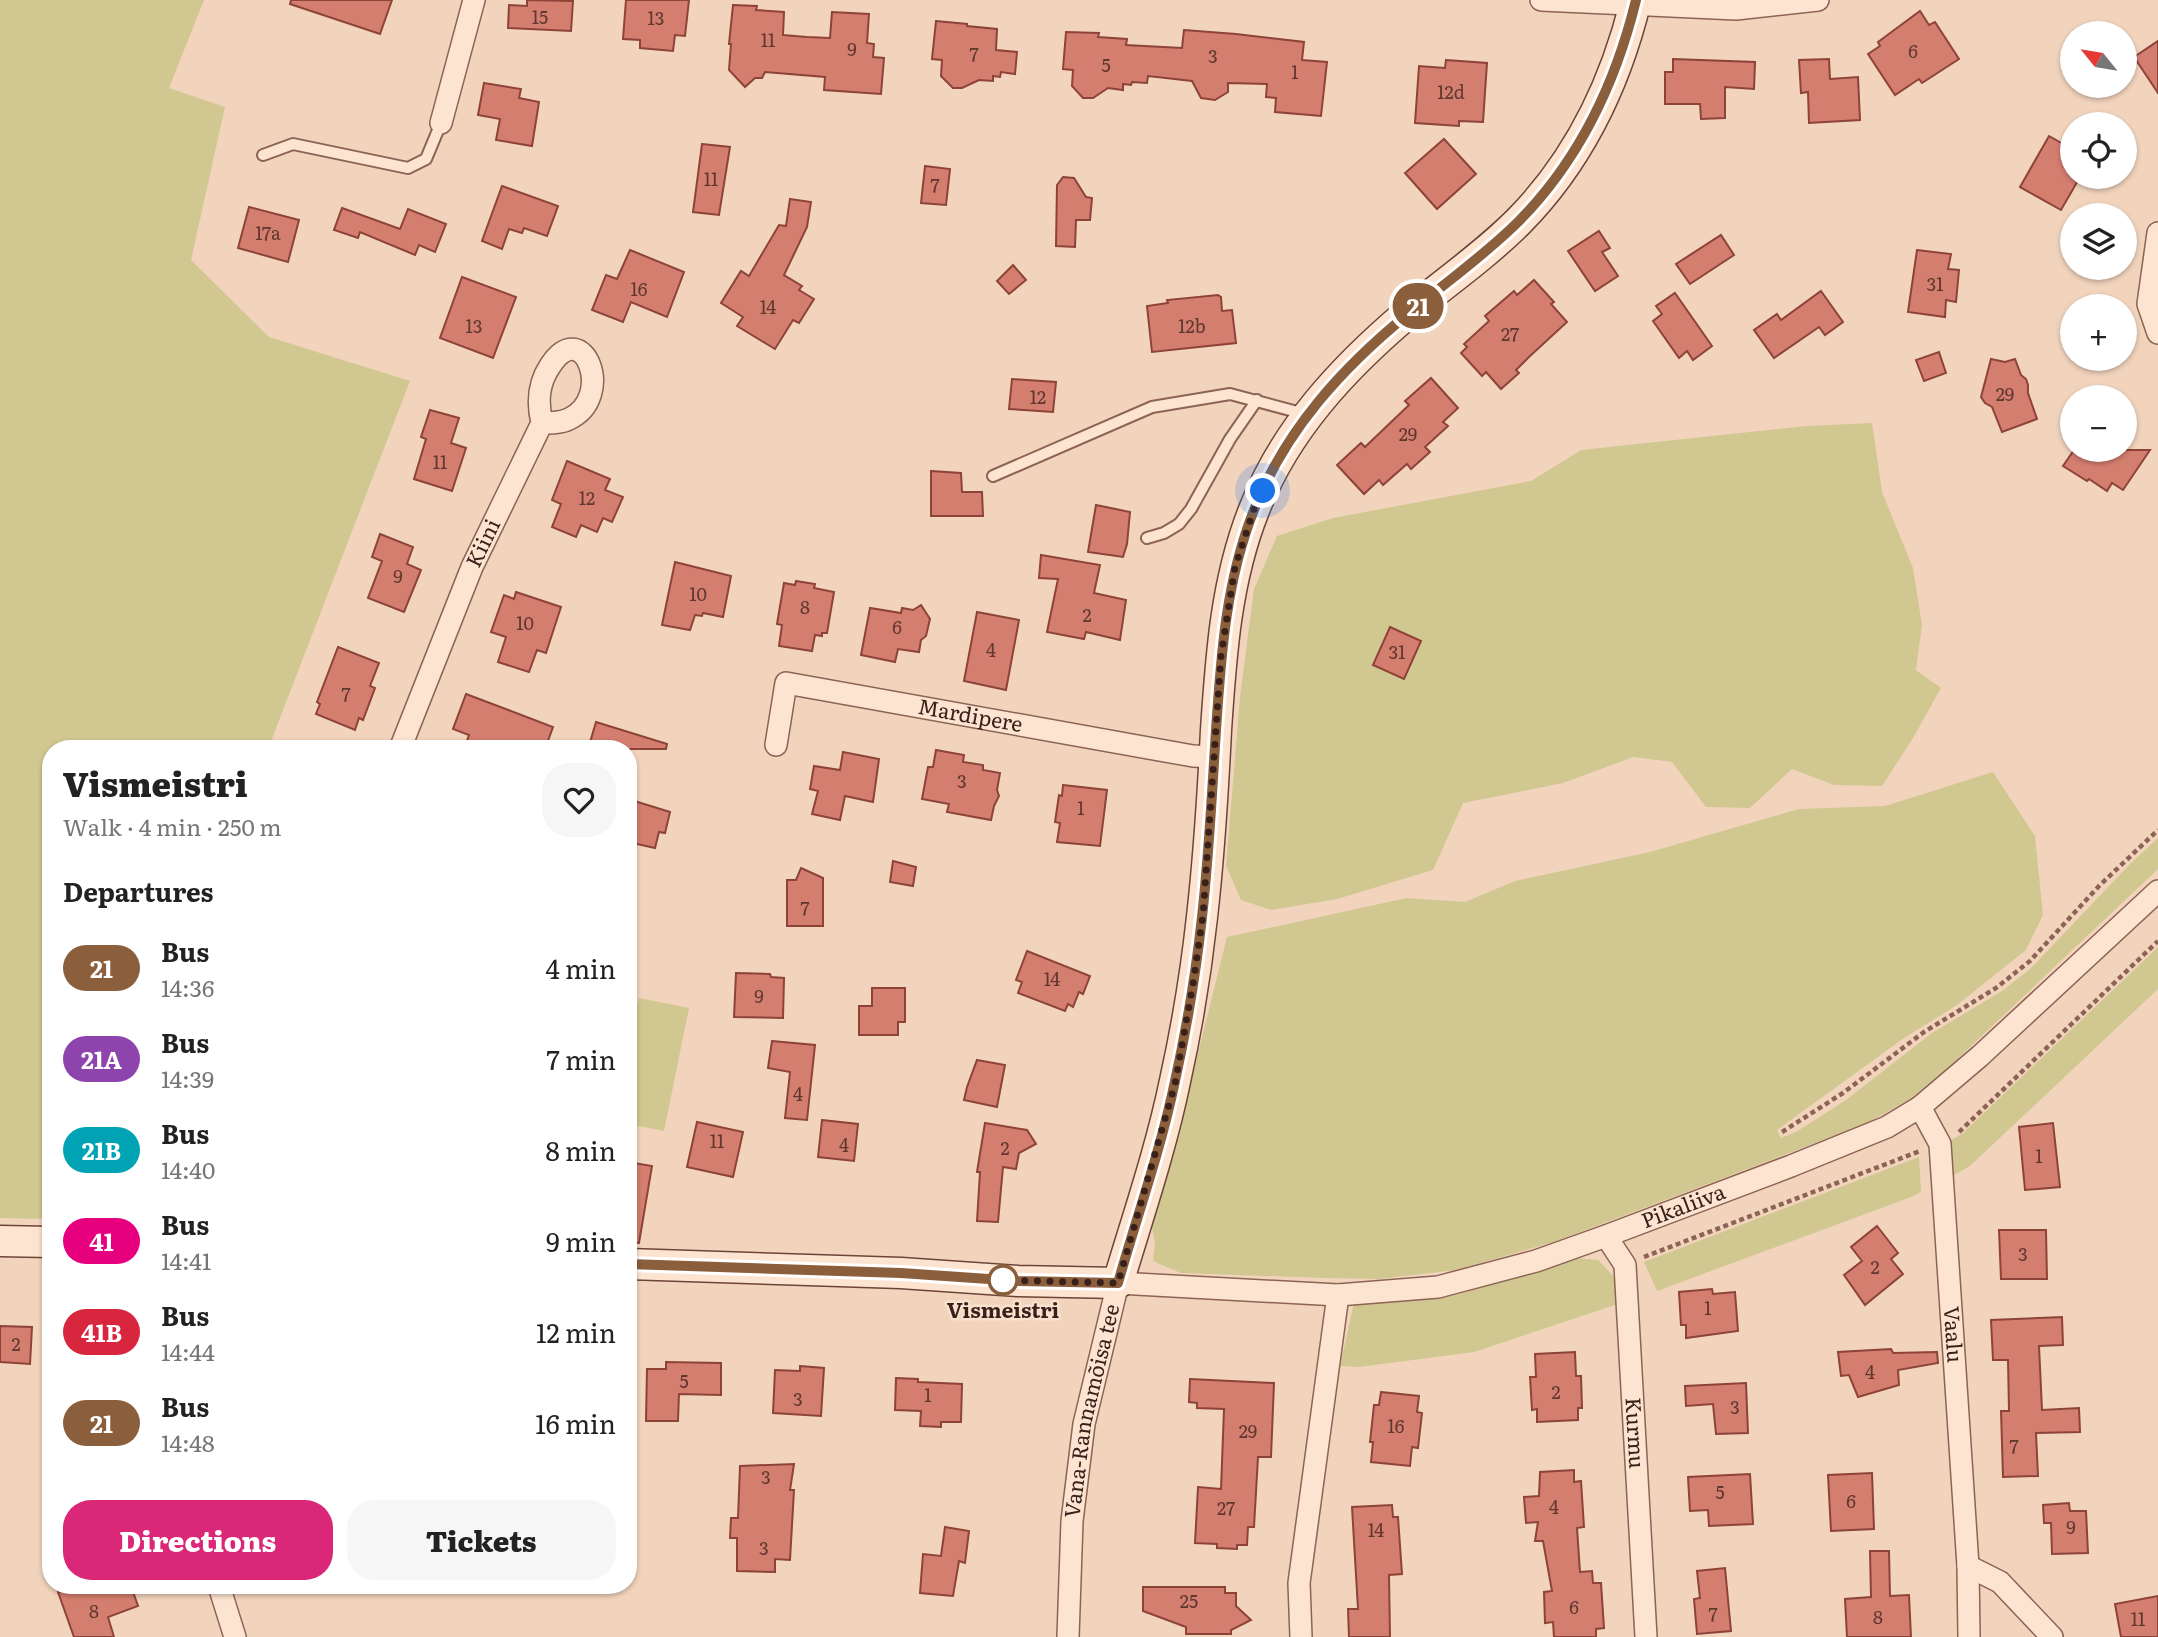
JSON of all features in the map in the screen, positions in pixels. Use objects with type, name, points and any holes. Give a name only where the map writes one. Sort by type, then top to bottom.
[{"type":"street","points":[[440,123],[474,0]]},
{"type":"street","points":[[1541,0],[1635,2],[1736,9],[1818,0]]},
{"type":"street","name":"Vana-Rannamõisa tee","points":[[1068,1637],[1072,1521],[1084,1424],[1118,1283],[1175,1084],[1203,915],[1221,656],[1235,567],[1254,509],[1280,454],[1307,414],[1342,372],[1509,230],[1549,187],[1570,159],[1599,109],[1619,60],[1635,2]]},
{"type":"street","points":[[2158,233],[2148,304],[2158,333]]},
{"type":"street","name":"Kiini","points":[[404,740],[472,567],[542,423],[538,397],[542,380],[556,356],[562,351],[571,348],[582,352],[593,375],[588,403],[579,413],[568,419],[542,423]]},
{"type":"street","name":"Mardipere","points":[[776,745],[786,683],[1215,757]]},
{"type":"street","name":"Pikaliiva","points":[[1118,1283],[1338,1294],[1438,1287],[1536,1261],[1606,1236],[1875,1132],[1920,1107],[1980,1056],[2158,891]]},
{"type":"street","name":"Vaalu","points":[[1920,1107],[1940,1144],[1968,1566],[1969,1637]]},
{"type":"street","name":"Kurmu","points":[[1606,1236],[1625,1265],[1646,1637]]},
{"type":"street","points":[[0,1241],[42,1242]]},
{"type":"street","points":[[637,1264],[1118,1283]]},
{"type":"street","points":[[1301,1637],[1299,1583],[1338,1294]]},
{"type":"street","points":[[1968,1566],[2000,1583],[2052,1637]]},
{"type":"street","points":[[222,1594],[235,1637]]},
{"type":"lane","points":[[263,155],[293,144],[408,168],[426,159],[440,123]]},
{"type":"lane","points":[[993,476],[1152,407],[1230,394],[1307,414]]},
{"type":"lane","points":[[1147,538],[1164,533],[1179,524],[1191,509],[1230,439],[1257,400]]},
{"type":"path","points":[[1782,1132],[1843,1093],[1924,1032],[1996,988],[2031,961],[2099,886],[2158,830]]},
{"type":"shaded area","points":[[0,0],[204,0],[169,88],[225,107],[191,260],[269,337],[410,381],[271,740],[42,740],[42,1219],[0,1218]]},
{"type":"shaded area","points":[[1872,423],[1882,492],[1913,568],[1922,625],[1916,670],[1941,688],[1882,786],[1834,785],[1792,769],[1750,808],[1706,807],[1672,762],[1633,757],[1563,783],[1463,803],[1433,870],[1337,899],[1271,910],[1241,900],[1226,866],[1240,697],[1254,589],[1277,536],[1333,518],[1531,481],[1581,450],[1806,426]]},
{"type":"shaded area","points":[[1993,772],[2035,836],[2043,915],[2026,950],[1957,1005],[1904,1038],[1777,1130],[1781,1138],[1796,1132],[1846,1100],[1932,1033],[2002,991],[2030,969],[2158,838],[2158,869],[1949,1067],[1910,1099],[1866,1124],[1554,1242],[1456,1270],[1379,1279],[1324,1278],[1181,1273],[1153,1261],[1155,1243],[1150,1217],[1174,1150],[1227,937],[1407,898],[1465,902],[1515,881],[1650,852],[1799,809],[1885,806]]},
{"type":"shaded area","points":[[2158,947],[2158,989],[1970,1166],[1952,1176],[1950,1141],[1963,1133]]},
{"type":"shaded area","points":[[639,998],[689,1008],[664,1131],[637,1126]]},
{"type":"shaded area","points":[[1919,1157],[1921,1192],[1914,1196],[1657,1291],[1644,1262]]},
{"type":"shaded area","points":[[1575,1258],[1598,1260],[1614,1277],[1621,1303],[1474,1352],[1359,1367],[1340,1366],[1354,1303],[1456,1295]]},
{"type":"building","points":[[291,0],[392,0],[380,34],[290,4]]},
{"type":"building","points":[[527,0],[573,1],[571,31],[508,28],[509,5],[527,6]]},
{"type":"building","points":[[626,0],[689,0],[685,36],[675,35],[673,51],[640,48],[640,40],[623,39]]},
{"type":"building","points":[[733,5],[757,6],[756,10],[784,12],[783,35],[807,37],[830,38],[832,12],[869,14],[867,43],[874,44],[873,57],[884,58],[881,94],[824,90],[825,77],[765,72],[762,78],[755,78],[745,87],[729,70]]},
{"type":"building","points":[[1920,11],[1929,25],[1935,22],[1959,59],[1922,83],[1919,79],[1895,95],[1868,54],[1880,46],[1878,42]]},
{"type":"building","points":[[936,21],[997,29],[996,50],[1017,52],[1015,74],[1001,72],[1000,77],[993,76],[993,81],[979,80],[962,88],[953,88],[941,76],[942,60],[932,59]]},
{"type":"building","points":[[1184,30],[1304,42],[1302,60],[1327,62],[1321,116],[1275,112],[1276,98],[1266,97],[1267,84],[1228,83],[1228,92],[1215,100],[1201,98],[1192,81],[1148,76],[1147,83],[1123,84],[1123,90],[1108,88],[1093,98],[1083,98],[1072,86],[1073,70],[1063,69],[1066,32],[1099,33],[1098,37],[1127,39],[1126,45],[1182,48]]},
{"type":"building","points":[[2158,41],[2158,93],[2137,62],[2137,55]]},
{"type":"building","points":[[1673,59],[1755,62],[1754,89],[1725,87],[1725,118],[1701,119],[1700,104],[1665,104],[1665,72],[1673,72]]},
{"type":"building","points":[[1829,59],[1830,79],[1858,77],[1860,120],[1809,123],[1808,92],[1801,93],[1799,60]]},
{"type":"building","points":[[1446,60],[1487,63],[1483,122],[1459,121],[1459,126],[1415,123],[1419,66],[1445,68]]},
{"type":"building","points":[[484,83],[521,89],[519,98],[539,102],[532,146],[496,140],[500,119],[478,115]]},
{"type":"building","points":[[2049,136],[2060,142],[2060,189],[2073,189],[2065,203],[2060,203],[2060,209],[2020,187]]},
{"type":"building","points":[[1444,139],[1476,174],[1437,209],[1405,173]]},
{"type":"building","points":[[702,144],[730,147],[719,215],[693,212]]},
{"type":"building","points":[[925,166],[950,169],[946,205],[921,203]]},
{"type":"building","points":[[1063,177],[1074,178],[1086,197],[1092,198],[1090,220],[1076,220],[1075,247],[1056,246],[1057,185]]},
{"type":"building","points":[[502,186],[558,206],[547,236],[524,228],[522,233],[509,229],[502,249],[482,241]]},
{"type":"building","points":[[790,199],[811,202],[807,227],[784,275],[802,286],[799,290],[814,299],[799,323],[793,320],[775,349],[737,326],[743,317],[721,303],[741,271],[749,276],[779,225],[786,226]]},
{"type":"building","points":[[249,207],[299,220],[288,262],[238,248]]},
{"type":"building","points":[[342,208],[400,229],[408,209],[446,224],[435,252],[419,245],[415,255],[360,232],[358,238],[334,230]]},
{"type":"building","points":[[1599,231],[1610,248],[1602,252],[1618,276],[1595,291],[1568,251]]},
{"type":"building","points":[[1721,235],[1734,255],[1690,284],[1676,264]]},
{"type":"building","points":[[630,250],[684,272],[667,317],[631,302],[623,322],[592,310],[606,275],[617,279]]},
{"type":"building","points":[[1917,250],[1951,254],[1948,269],[1959,270],[1956,302],[1946,300],[1945,317],[1908,312]]},
{"type":"building","points":[[1013,265],[1026,280],[1009,294],[997,281]]},
{"type":"building","points":[[462,277],[516,297],[493,358],[440,338]]},
{"type":"building","points":[[1534,280],[1554,302],[1551,304],[1567,322],[1516,370],[1519,373],[1501,389],[1486,372],[1482,376],[1461,353],[1467,347],[1464,344],[1489,321],[1485,316],[1514,291],[1517,295]]},
{"type":"building","points":[[1821,291],[1843,322],[1825,335],[1819,327],[1774,358],[1754,330],[1777,314],[1781,320]]},
{"type":"building","points":[[1675,293],[1712,346],[1693,360],[1687,351],[1679,358],[1653,321],[1662,314],[1656,306]]},
{"type":"building","points":[[1218,295],[1221,297],[1222,311],[1232,310],[1236,343],[1152,352],[1147,306],[1168,303],[1167,300]]},
{"type":"building","points":[[1939,352],[1946,373],[1924,381],[1916,360]]},
{"type":"building","points":[[1991,359],[2005,362],[2015,359],[2021,375],[2026,379],[2037,419],[2002,432],[1992,407],[1981,397]]},
{"type":"building","points":[[1431,378],[1458,408],[1443,422],[1448,426],[1425,447],[1430,452],[1411,469],[1407,464],[1383,485],[1379,480],[1364,494],[1337,465],[1361,443],[1365,447],[1409,405],[1405,401]]},
{"type":"building","points":[[1012,379],[1056,382],[1053,412],[1009,409]]},
{"type":"building","points":[[430,410],[459,418],[451,443],[466,448],[452,491],[414,479],[426,439],[421,437]]},
{"type":"building","points":[[2137,450],[2150,450],[2123,490],[2112,483],[2107,491],[2063,466],[2066,462],[2137,462]]},
{"type":"building","points":[[567,461],[610,479],[605,490],[623,497],[612,522],[603,518],[597,532],[581,525],[576,537],[552,527],[561,504],[552,500]]},
{"type":"building","points":[[931,471],[961,473],[962,492],[982,492],[983,516],[931,516]]},
{"type":"building","points":[[1096,505],[1130,512],[1123,557],[1088,552]]},
{"type":"building","points":[[380,534],[413,547],[407,564],[421,570],[404,612],[368,598],[382,561],[372,557]]},
{"type":"building","points":[[1041,555],[1100,565],[1094,593],[1126,600],[1120,640],[1086,632],[1084,639],[1047,632],[1058,579],[1039,578]]},
{"type":"building","points":[[675,562],[731,576],[723,617],[703,613],[702,616],[695,615],[690,630],[662,625]]},
{"type":"building","points":[[796,581],[815,584],[814,588],[834,592],[827,633],[822,633],[822,636],[815,635],[812,651],[779,646],[782,625],[777,624],[784,583],[795,585]]},
{"type":"building","points":[[516,592],[561,607],[546,653],[537,650],[529,672],[498,662],[506,637],[491,632],[504,595],[514,599]]},
{"type":"building","points":[[921,605],[930,619],[919,652],[898,649],[895,662],[861,655],[870,608],[901,613],[902,608],[913,610]]},
{"type":"building","points":[[977,612],[1019,620],[1006,690],[964,681]]},
{"type":"building","points":[[1390,627],[1421,641],[1404,679],[1373,665]]},
{"type":"building","points":[[338,647],[379,663],[370,686],[375,688],[363,720],[359,718],[355,730],[316,714],[320,704],[317,702]]},
{"type":"building","points":[[466,694],[553,727],[548,740],[467,740],[469,735],[453,729]]},
{"type":"building","points":[[596,722],[667,744],[666,749],[637,749],[637,740],[591,740]]},
{"type":"building","points":[[936,750],[964,755],[963,762],[983,765],[983,770],[1000,773],[997,790],[999,796],[991,820],[947,812],[949,804],[922,799],[928,767],[933,767]]},
{"type":"building","points":[[843,752],[879,759],[873,802],[845,796],[840,820],[812,814],[818,791],[810,789],[814,766],[840,770]]},
{"type":"building","points":[[1063,785],[1107,790],[1100,846],[1057,842],[1060,823],[1055,822]]},
{"type":"building","points":[[637,802],[670,812],[665,833],[659,832],[655,848],[637,844]]},
{"type":"building","points":[[893,861],[916,867],[913,886],[890,882]]},
{"type":"building","points":[[801,868],[823,878],[823,926],[787,926],[787,880],[796,880]]},
{"type":"building","points":[[1027,951],[1090,976],[1083,994],[1079,992],[1073,1007],[1068,1004],[1065,1011],[1018,993],[1022,982],[1016,980]]},
{"type":"building","points":[[736,973],[770,974],[771,977],[784,978],[783,1018],[734,1017]]},
{"type":"building","points":[[872,988],[905,988],[905,1022],[898,1022],[898,1035],[859,1035],[859,1006],[872,1006]]},
{"type":"building","points":[[772,1041],[815,1045],[807,1120],[785,1118],[790,1072],[768,1068]]},
{"type":"building","points":[[977,1060],[1005,1065],[997,1107],[964,1100]]},
{"type":"building","points":[[822,1120],[858,1124],[854,1161],[818,1157]]},
{"type":"building","points":[[697,1122],[743,1132],[733,1177],[687,1167]]},
{"type":"building","points":[[985,1123],[1027,1130],[1036,1144],[1019,1153],[1016,1169],[1003,1167],[998,1222],[977,1221],[980,1172],[977,1172]]},
{"type":"building","points":[[2053,1123],[2060,1187],[2025,1190],[2019,1127]]},
{"type":"building","points":[[637,1164],[652,1166],[637,1243]]},
{"type":"building","points":[[1877,1226],[1898,1253],[1891,1259],[1903,1274],[1865,1305],[1844,1275],[1862,1261],[1851,1247]]},
{"type":"building","points":[[1999,1230],[2046,1230],[2047,1279],[2001,1279]]},
{"type":"building","points":[[1712,1289],[1713,1294],[1735,1292],[1738,1331],[1686,1338],[1686,1325],[1681,1325],[1679,1292]]},
{"type":"building","points":[[2062,1317],[2063,1345],[2039,1346],[2042,1410],[2079,1408],[2080,1432],[2036,1433],[2038,1476],[2003,1477],[2001,1411],[2009,1411],[2008,1360],[1993,1360],[1991,1320]]},
{"type":"building","points":[[0,1326],[32,1327],[30,1364],[0,1362]]},
{"type":"building","points":[[1891,1349],[1893,1353],[1937,1352],[1938,1363],[1898,1370],[1899,1385],[1858,1397],[1849,1375],[1841,1376],[1838,1352]]},
{"type":"building","points":[[1575,1352],[1576,1376],[1581,1376],[1582,1408],[1578,1408],[1578,1420],[1537,1422],[1537,1409],[1532,1410],[1530,1377],[1536,1377],[1535,1354]]},
{"type":"building","points":[[666,1362],[721,1363],[721,1395],[679,1394],[678,1421],[646,1421],[647,1369],[666,1369]]},
{"type":"building","points":[[800,1366],[824,1368],[821,1416],[773,1413],[775,1370],[800,1371]]},
{"type":"building","points":[[896,1378],[962,1384],[961,1422],[941,1422],[941,1427],[920,1426],[921,1411],[895,1410]]},
{"type":"building","points":[[1190,1379],[1274,1383],[1271,1457],[1258,1457],[1254,1527],[1248,1527],[1247,1545],[1237,1545],[1237,1549],[1217,1548],[1217,1544],[1195,1543],[1198,1487],[1221,1489],[1224,1409],[1197,1408],[1197,1403],[1189,1402]]},
{"type":"building","points":[[1746,1383],[1748,1433],[1716,1434],[1713,1404],[1686,1406],[1685,1386]]},
{"type":"building","points":[[1381,1392],[1419,1396],[1417,1412],[1422,1413],[1418,1448],[1412,1447],[1410,1466],[1371,1462],[1374,1405],[1379,1405]]},
{"type":"building","points":[[794,1464],[790,1490],[794,1490],[790,1560],[775,1559],[775,1572],[737,1571],[737,1538],[730,1538],[731,1518],[738,1518],[740,1466]]},
{"type":"building","points":[[1574,1470],[1574,1482],[1581,1481],[1584,1527],[1577,1528],[1580,1572],[1592,1571],[1593,1583],[1601,1583],[1604,1628],[1596,1629],[1596,1637],[1554,1637],[1553,1622],[1545,1623],[1544,1592],[1552,1591],[1543,1541],[1535,1541],[1538,1522],[1526,1523],[1524,1497],[1539,1496],[1540,1472]]},
{"type":"building","points":[[1872,1473],[1874,1529],[1831,1531],[1828,1475]]},
{"type":"building","points":[[1750,1474],[1753,1524],[1709,1526],[1708,1510],[1690,1511],[1688,1477]]},
{"type":"building","points":[[2069,1503],[2070,1511],[2086,1511],[2088,1553],[2052,1554],[2051,1523],[2044,1523],[2043,1505]]},
{"type":"building","points":[[1392,1505],[1393,1517],[1398,1517],[1402,1574],[1389,1575],[1390,1637],[1349,1637],[1348,1609],[1358,1609],[1352,1507]]},
{"type":"building","points":[[945,1527],[969,1531],[965,1563],[959,1561],[953,1596],[920,1593],[923,1554],[941,1556]]},
{"type":"building","points":[[1870,1551],[1889,1551],[1890,1596],[1909,1595],[1911,1637],[1847,1637],[1845,1599],[1871,1597]]},
{"type":"building","points":[[1725,1568],[1731,1631],[1697,1634],[1694,1599],[1700,1598],[1697,1571]]},
{"type":"building","points":[[1143,1587],[1225,1587],[1225,1593],[1236,1593],[1236,1606],[1251,1620],[1231,1630],[1231,1634],[1186,1634],[1186,1627],[1143,1611]]},
{"type":"building","points":[[59,1594],[134,1594],[138,1606],[108,1617],[114,1637],[74,1637]]},
{"type":"building","points":[[2158,1596],[2158,1637],[2121,1637],[2115,1604]]},
{"type":"bus line","name":"21","points":[[637,1264],[1118,1283],[1175,1084],[1193,984],[1203,915],[1221,656],[1235,567],[1254,509],[1280,454],[1307,414],[1342,372],[1500,238],[1549,187],[1570,159],[1599,109],[1619,60],[1636,0]]},
{"type":"place","name":"Vismeistri","points":[[1003,1280]]},
{"type":"route","points":[[1003,1280],[995,1280],[1118,1283],[1175,1084],[1203,915],[1221,656],[1235,567],[1254,509],[1263,491]]}]
